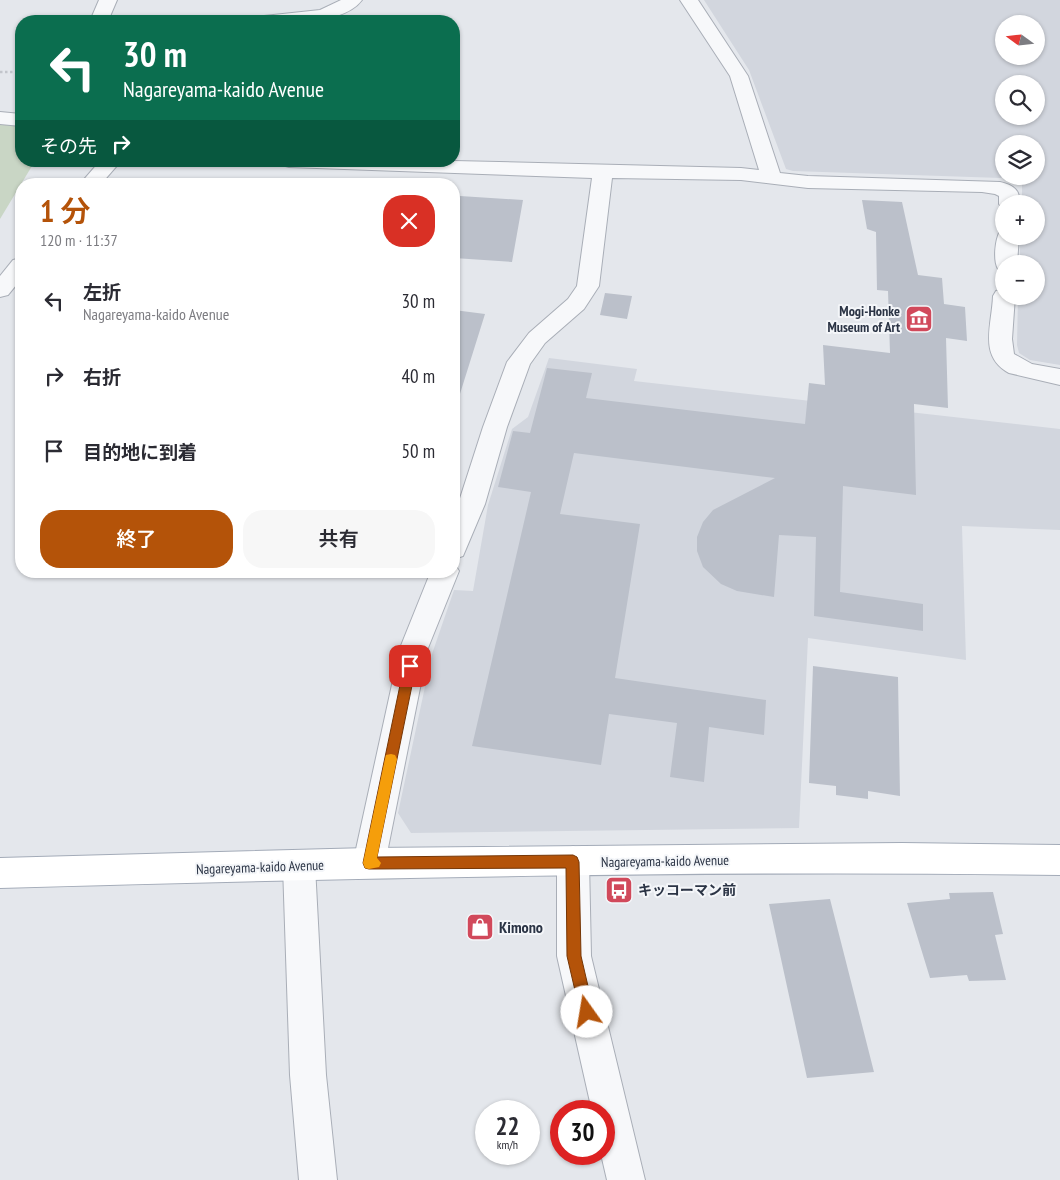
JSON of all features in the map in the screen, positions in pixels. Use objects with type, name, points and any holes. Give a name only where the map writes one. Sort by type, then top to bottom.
[{"type":"main road","name":"Nagareyama-kaido Avenue","points":[[0,874],[369,863],[902,858],[1060,860]]},
{"type":"street","points":[[102,15],[108,0]]},
{"type":"street","points":[[322,15],[346,6],[353,0]]},
{"type":"street","points":[[689,0],[739,76],[772,176]]},
{"type":"street","points":[[0,118],[15,119]]},
{"type":"street","points":[[95,178],[106,167]]},
{"type":"street","points":[[460,167],[741,174],[772,176],[808,182],[1000,188],[1010,195]]},
{"type":"street","points":[[460,534],[472,504],[519,362],[537,338],[576,304],[588,286],[604,172]]},
{"type":"street","points":[[0,290],[15,272]]},
{"type":"street","points":[[1004,305],[1001,353],[1008,363],[1024,370],[1060,376]]},
{"type":"street","points":[[369,863],[414,648],[442,578]]},
{"type":"street","points":[[573,862],[574,956],[626,1180]]},
{"type":"street","points":[[299,866],[308,1075],[318,1180]]},
{"type":"path","points":[[0,72],[15,72]]},
{"type":"shaded area","points":[[704,0],[1060,0],[1060,365],[1030,360],[1019,353],[1017,345],[1018,305],[1045,305],[1045,255],[1020,255],[1020,245],[1045,245],[1045,195],[1022,195],[1022,185],[1045,185],[1045,135],[995,135],[995,178],[793,171],[786,169],[749,70]]},
{"type":"shaded area","points":[[549,358],[637,369],[634,381],[1060,429],[1060,530],[962,526],[966,660],[808,638],[799,828],[411,833],[398,813],[432,654],[454,590],[473,591],[488,505],[512,429],[528,417]]},
{"type":"green space","points":[[0,123],[15,124],[15,167],[31,167],[25,178],[15,178],[15,194],[0,219]]},
{"type":"building","points":[[460,196],[523,200],[512,262],[460,258]]},
{"type":"building","points":[[862,200],[902,202],[918,275],[942,278],[944,304],[965,307],[967,341],[946,338],[948,408],[914,404],[916,495],[843,486],[840,592],[923,604],[923,631],[814,616],[816,537],[779,535],[774,597],[737,591],[721,584],[703,567],[697,551],[697,537],[703,522],[713,510],[775,478],[574,453],[560,514],[640,524],[615,678],[766,700],[764,735],[709,727],[704,782],[670,777],[677,723],[609,714],[601,765],[472,746],[531,492],[498,487],[513,431],[530,433],[547,368],[592,373],[586,398],[805,424],[809,383],[825,385],[823,345],[890,353],[888,291],[877,290],[876,232],[867,229]]},
{"type":"building","points":[[605,293],[632,296],[627,319],[600,315]]},
{"type":"building","points":[[460,311],[485,314],[460,394]]},
{"type":"building","points":[[813,666],[898,677],[900,796],[868,791],[868,799],[836,795],[836,786],[809,783]]},
{"type":"building","points":[[993,892],[1003,934],[995,935],[1006,980],[969,981],[967,975],[930,978],[907,903],[950,899],[949,893]]},
{"type":"building","points":[[830,899],[874,1072],[807,1078],[769,904]]},
{"type":"slow traffic","points":[[374,863],[369,863],[391,759]]},
{"type":"place","name":"Mogi-Honke Museum of Art","points":[[919,319]]},
{"type":"place","name":"キッコーマン前","points":[[619,890]]},
{"type":"place","name":"Kimono","points":[[480,927]]},
{"type":"route","points":[[410,666],[369,863],[573,862],[574,956],[587,1012]]}]
